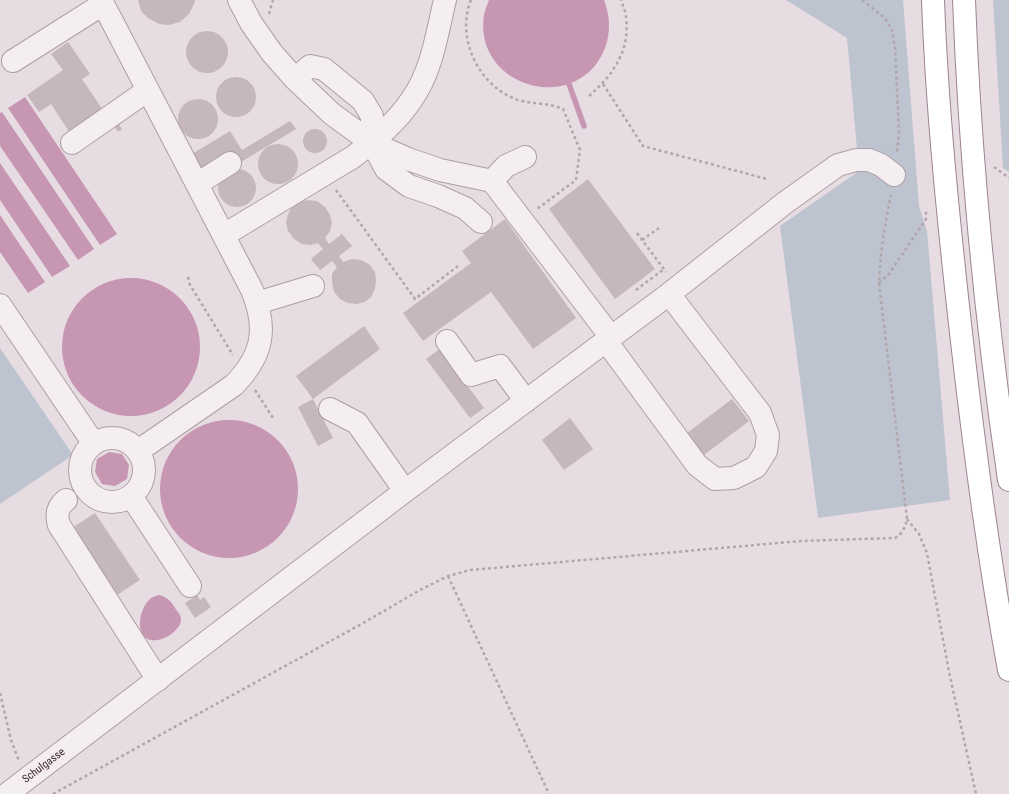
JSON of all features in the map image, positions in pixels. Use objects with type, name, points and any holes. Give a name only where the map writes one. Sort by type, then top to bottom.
[{"type":"highway","points":[[933,0],[939,100],[950,224],[971,419],[1009,670]]},
{"type":"highway","points":[[964,0],[978,221],[999,409],[1009,480]]},
{"type":"street","points":[[238,0],[268,48],[295,79],[332,114],[372,143],[408,159],[440,170],[492,181],[609,339],[697,465],[715,479],[734,478],[756,467],[766,451],[768,435],[760,413],[673,291]]},
{"type":"street","points":[[224,235],[353,157],[372,143],[394,123],[413,98],[428,66],[445,0]]},
{"type":"street","points":[[13,61],[102,2],[224,235],[257,303],[262,333],[252,364],[245,374],[234,385],[138,451]]},
{"type":"street","points":[[295,79],[310,66],[324,69],[363,101],[372,116],[372,143],[386,168],[409,186],[438,196],[465,208],[481,222]]},
{"type":"street","points":[[72,143],[148,90]]},
{"type":"street","points":[[492,181],[506,166],[525,157]]},
{"type":"street","name":"Schulgasse","points":[[7,794],[405,491],[673,291],[786,202],[838,165],[856,160],[869,160],[881,165],[894,175]]},
{"type":"street","points":[[197,184],[230,163]]},
{"type":"street","points":[[257,303],[313,286]]},
{"type":"street","points":[[0,306],[94,444]]},
{"type":"street","points":[[447,341],[471,375],[500,366],[526,401]]},
{"type":"street","points":[[330,409],[357,423],[405,491]]},
{"type":"street","points":[[117,438],[129,443],[138,451],[143,462],[144,474],[140,486],[131,496],[120,501],[107,502],[96,498],[85,487],[81,479],[80,468],[84,454],[94,444],[104,439],[117,438]]},
{"type":"street","points":[[131,496],[190,586]]},
{"type":"street","points":[[66,500],[61,504],[58,510],[56,518],[59,525],[158,680]]},
{"type":"path","points":[[471,0],[467,18],[468,44],[478,67],[487,79],[499,90],[512,98],[527,103],[555,105],[563,109],[580,150],[576,180],[522,220]]},
{"type":"path","points":[[589,96],[603,84],[619,60],[624,47],[626,17],[621,0]]},
{"type":"path","points":[[53,794],[365,622],[420,590],[448,576],[470,570],[801,541],[895,538],[900,535],[905,529],[907,519],[879,283],[880,262],[899,133],[894,41],[892,30],[885,18],[862,0]]},
{"type":"path","points":[[603,84],[643,146],[767,179]]},
{"type":"path","points":[[990,165],[1009,178]]},
{"type":"path","points":[[324,174],[415,299],[458,266]]},
{"type":"path","points":[[879,283],[889,274],[926,219]]},
{"type":"path","points":[[642,240],[659,228]]},
{"type":"path","points":[[638,234],[664,269],[673,291]]},
{"type":"path","points":[[636,290],[664,269]]},
{"type":"path","points":[[188,277],[190,285],[273,418]]},
{"type":"path","points":[[907,519],[919,534],[927,553],[949,672],[976,794]]},
{"type":"path","points":[[448,576],[549,794]]},
{"type":"path","points":[[0,693],[10,740],[20,762],[31,777]]},
{"type":"shaded area","points":[[489,0],[604,0],[608,12],[609,24],[605,48],[592,69],[573,82],[552,87],[530,85],[510,76],[494,61],[485,40],[484,15]]},
{"type":"shaded area","points":[[786,0],[903,0],[919,206],[927,231],[950,500],[818,518],[780,226],[859,171],[847,38]]},
{"type":"shaded area","points":[[993,0],[1009,0],[1009,172],[1003,168]]},
{"type":"shaded area","points":[[25,97],[117,234],[100,245],[8,108]]},
{"type":"shaded area","points":[[2,112],[94,249],[78,260],[0,146],[0,113]]},
{"type":"shaded area","points":[[0,163],[70,266],[52,277],[0,200]]},
{"type":"shaded area","points":[[0,215],[45,282],[28,293],[0,252]]},
{"type":"shaded area","points":[[138,278],[158,283],[170,289],[185,303],[195,320],[199,333],[199,361],[195,374],[189,386],[175,401],[158,411],[145,415],[124,416],[104,411],[92,405],[77,391],[67,374],[63,361],[62,340],[67,320],[73,308],[87,293],[104,283],[117,279]]},
{"type":"shaded area","points":[[0,348],[73,455],[0,504]]},
{"type":"shaded area","points":[[236,420],[256,425],[268,431],[283,445],[293,462],[297,475],[297,503],[293,516],[287,528],[273,543],[256,553],[243,557],[222,558],[202,553],[190,547],[175,533],[165,516],[161,503],[160,482],[165,462],[171,450],[185,435],[202,425],[215,421]]},
{"type":"shaded area","points":[[109,452],[122,454],[129,465],[127,479],[115,486],[102,484],[95,472],[97,459]]},
{"type":"shaded area","points":[[159,595],[170,601],[180,615],[181,619],[177,629],[171,634],[159,640],[152,640],[146,638],[142,633],[140,620],[147,602]]},
{"type":"building","points":[[138,0],[195,0],[189,14],[180,22],[169,25],[159,24],[148,18],[141,11]]},
{"type":"building","points":[[207,31],[222,37],[228,52],[222,67],[207,73],[192,67],[186,52],[192,37]]},
{"type":"building","points":[[68,42],[90,74],[82,79],[103,110],[70,133],[51,104],[39,112],[27,95],[63,70],[51,54]]},
{"type":"building","points":[[236,77],[244,79],[250,83],[254,89],[256,97],[254,105],[250,111],[244,115],[236,117],[228,115],[222,111],[218,105],[216,97],[218,89],[222,83],[228,79]]},
{"type":"building","points":[[198,99],[212,105],[218,119],[212,133],[198,139],[184,133],[178,119],[184,105]]},
{"type":"building","points":[[290,121],[296,129],[236,165],[199,172],[189,156],[230,131],[242,150]]},
{"type":"building","points":[[118,123],[122,129],[118,132],[114,126]]},
{"type":"building","points":[[315,129],[324,132],[327,141],[324,150],[315,153],[306,150],[303,141],[306,132]]},
{"type":"building","points":[[278,144],[286,146],[292,150],[296,156],[298,164],[296,172],[292,178],[286,182],[278,184],[270,182],[264,178],[260,172],[258,164],[260,156],[264,150],[270,146]]},
{"type":"building","points":[[233,169],[241,169],[251,174],[255,181],[255,195],[251,202],[241,207],[233,207],[223,202],[221,199],[218,192],[218,184],[223,174],[226,172]]},
{"type":"building","points":[[588,179],[655,269],[615,299],[549,209]]},
{"type":"building","points":[[308,200],[317,201],[325,207],[330,215],[332,223],[330,231],[325,238],[329,244],[342,234],[352,246],[339,256],[343,262],[352,259],[361,260],[370,265],[375,272],[375,289],[371,297],[365,302],[357,304],[348,303],[340,299],[334,292],[332,283],[332,274],[337,267],[332,261],[320,270],[311,259],[323,249],[318,243],[310,245],[302,244],[294,239],[288,231],[286,222],[292,207],[299,202]]},
{"type":"building","points":[[505,219],[576,318],[533,349],[491,292],[423,341],[403,313],[471,263],[462,251]]},
{"type":"building","points":[[364,326],[380,349],[313,399],[296,376]]},
{"type":"building","points":[[440,349],[484,408],[470,418],[426,359]]},
{"type":"building","points":[[313,399],[333,438],[318,446],[298,407]]},
{"type":"building","points":[[732,399],[749,421],[704,455],[687,433]]},
{"type":"building","points":[[570,418],[593,449],[564,470],[542,440]]},
{"type":"building","points":[[95,513],[140,580],[117,595],[72,528]]},
{"type":"building","points":[[197,595],[200,600],[204,597],[211,607],[195,618],[185,603]]},
{"type":"waterway","points":[[569,84],[584,126]]}]
